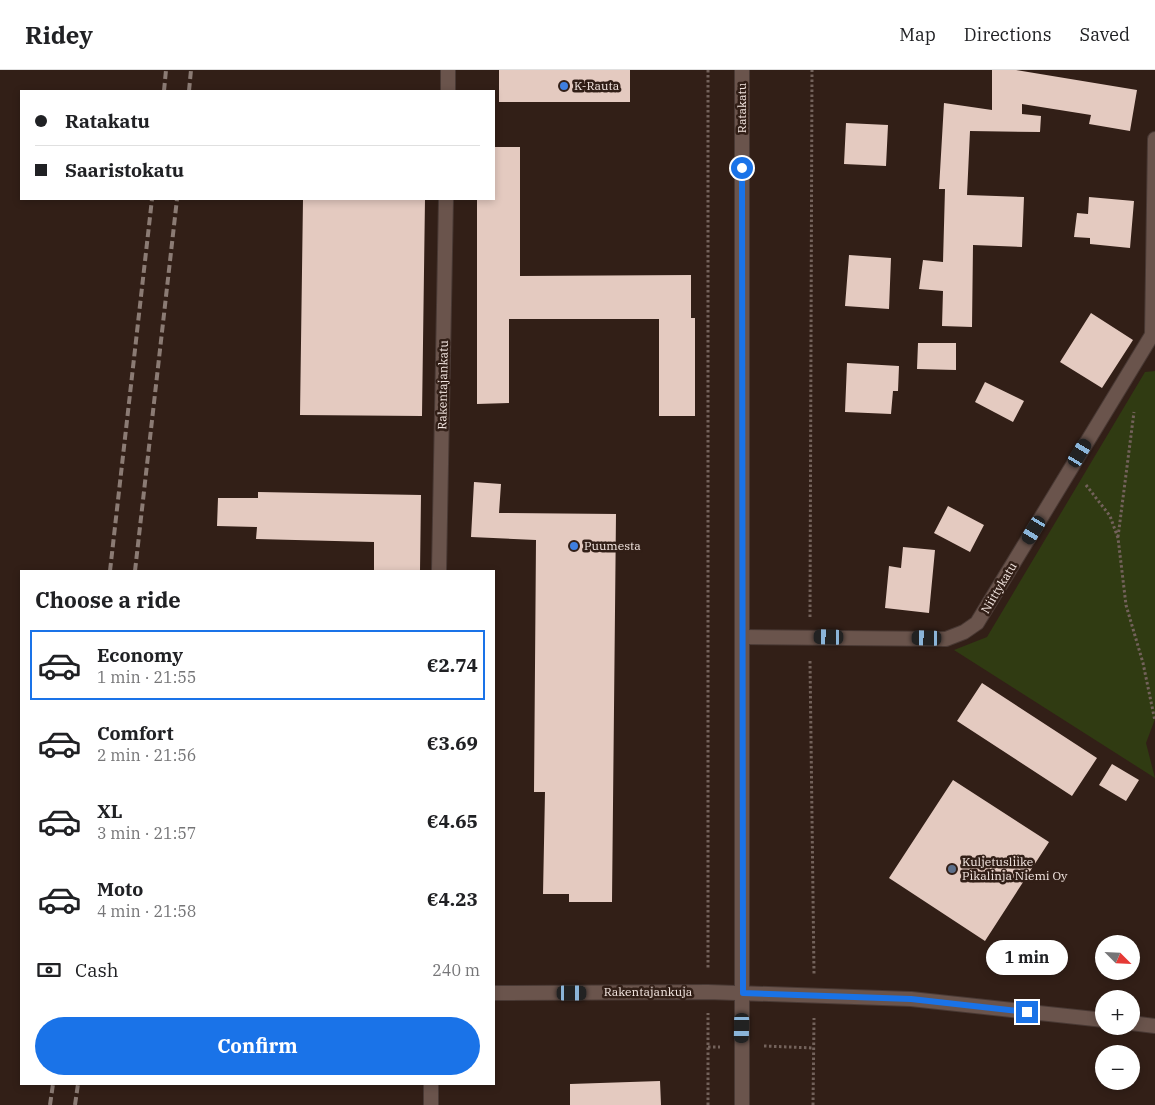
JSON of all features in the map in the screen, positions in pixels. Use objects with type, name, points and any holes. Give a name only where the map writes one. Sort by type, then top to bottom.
[{"type":"street","points":[[448,70],[448,90]]},
{"type":"street","name":"Ratakatu","points":[[742,70],[742,1105]]},
{"type":"street","name":"Niittykatu","points":[[742,637],[946,639],[964,632],[977,623],[1154,336],[1155,139]]},
{"type":"street","name":"Rakentajankatu","points":[[439,570],[446,200]]},
{"type":"street","name":"Rakentajankuja","points":[[495,993],[708,992],[814,994],[911,999],[1095,1019]]},
{"type":"street","points":[[1140,1024],[1155,1026]]},
{"type":"street","points":[[431,1085],[431,1105]]},
{"type":"path","points":[[708,70],[708,1105]]},
{"type":"path","points":[[812,70],[810,637],[814,994],[813,1105]]},
{"type":"path","points":[[1118,538],[1134,408]]},
{"type":"path","points":[[1071,468],[1110,516],[1118,538],[1126,606],[1144,663],[1155,721]]},
{"type":"green space","points":[[1155,371],[1155,719],[1146,743],[1155,778],[954,650],[987,637],[1145,372]]},
{"type":"building","name":"K-Rauta","points":[[499,70],[630,70],[630,102],[499,102]]},
{"type":"building","points":[[992,70],[1016,70],[1137,90],[1130,131],[1089,124],[1091,115],[1022,104],[1022,114],[1041,116],[1040,132],[970,131],[967,195],[1024,197],[1022,247],[973,245],[972,327],[942,326],[943,291],[919,289],[923,260],[943,262],[945,189],[939,189],[944,103],[992,110]]},
{"type":"building","points":[[846,123],[888,125],[886,166],[844,164]]},
{"type":"building","points":[[495,147],[520,147],[520,276],[691,275],[691,318],[695,318],[695,416],[659,416],[659,319],[509,319],[509,403],[477,404],[477,200],[495,200]]},
{"type":"building","points":[[1089,197],[1134,201],[1130,248],[1090,244],[1090,238],[1074,237],[1077,213],[1088,214]]},
{"type":"building","points":[[303,200],[425,200],[422,416],[300,415]]},
{"type":"building","points":[[849,255],[891,258],[889,309],[845,306]]},
{"type":"building","points":[[1091,313],[1133,340],[1102,388],[1060,362]]},
{"type":"building","points":[[918,343],[956,343],[956,370],[917,369]]},
{"type":"building","points":[[847,363],[899,366],[898,391],[893,391],[891,414],[845,412]]},
{"type":"building","points":[[985,382],[1024,401],[1013,422],[975,402]]},
{"type":"building","points":[[474,482],[501,484],[499,513],[616,514],[612,902],[569,902],[569,894],[543,894],[545,792],[534,792],[536,540],[471,537]]},
{"type":"building","points":[[258,492],[421,495],[420,570],[374,570],[374,542],[256,539],[257,527],[217,526],[218,498],[258,498]]},
{"type":"building","points":[[948,506],[984,525],[970,552],[934,533]]},
{"type":"building","points":[[903,547],[935,550],[929,613],[885,608],[889,566],[901,568]]},
{"type":"building","points":[[982,683],[1097,758],[1072,796],[957,721]]},
{"type":"building","points":[[1112,764],[1139,780],[1126,801],[1099,785]]},
{"type":"building","points":[[953,780],[1049,842],[985,941],[889,878]]},
{"type":"building","points":[[660,1081],[661,1105],[570,1105],[570,1084]]},
{"type":"railway","points":[[164,90],[166,70]]},
{"type":"railway","points":[[189,90],[191,70]]},
{"type":"railway","points":[[110,570],[152,200]]},
{"type":"railway","points":[[135,570],[177,200]]},
{"type":"railway","points":[[50,1105],[53,1085]]},
{"type":"railway","points":[[75,1105],[78,1085]]},
{"type":"place","name":"K-Rauta","points":[[564,86]]},
{"type":"place","name":"Puumesta","points":[[574,546]]},
{"type":"place","name":"Kuljetusliike Pikalinja Niemi Oy","points":[[952,869]]},
{"type":"route","points":[[742,168],[743,993],[814,994],[911,999],[1027,1012]]}]
